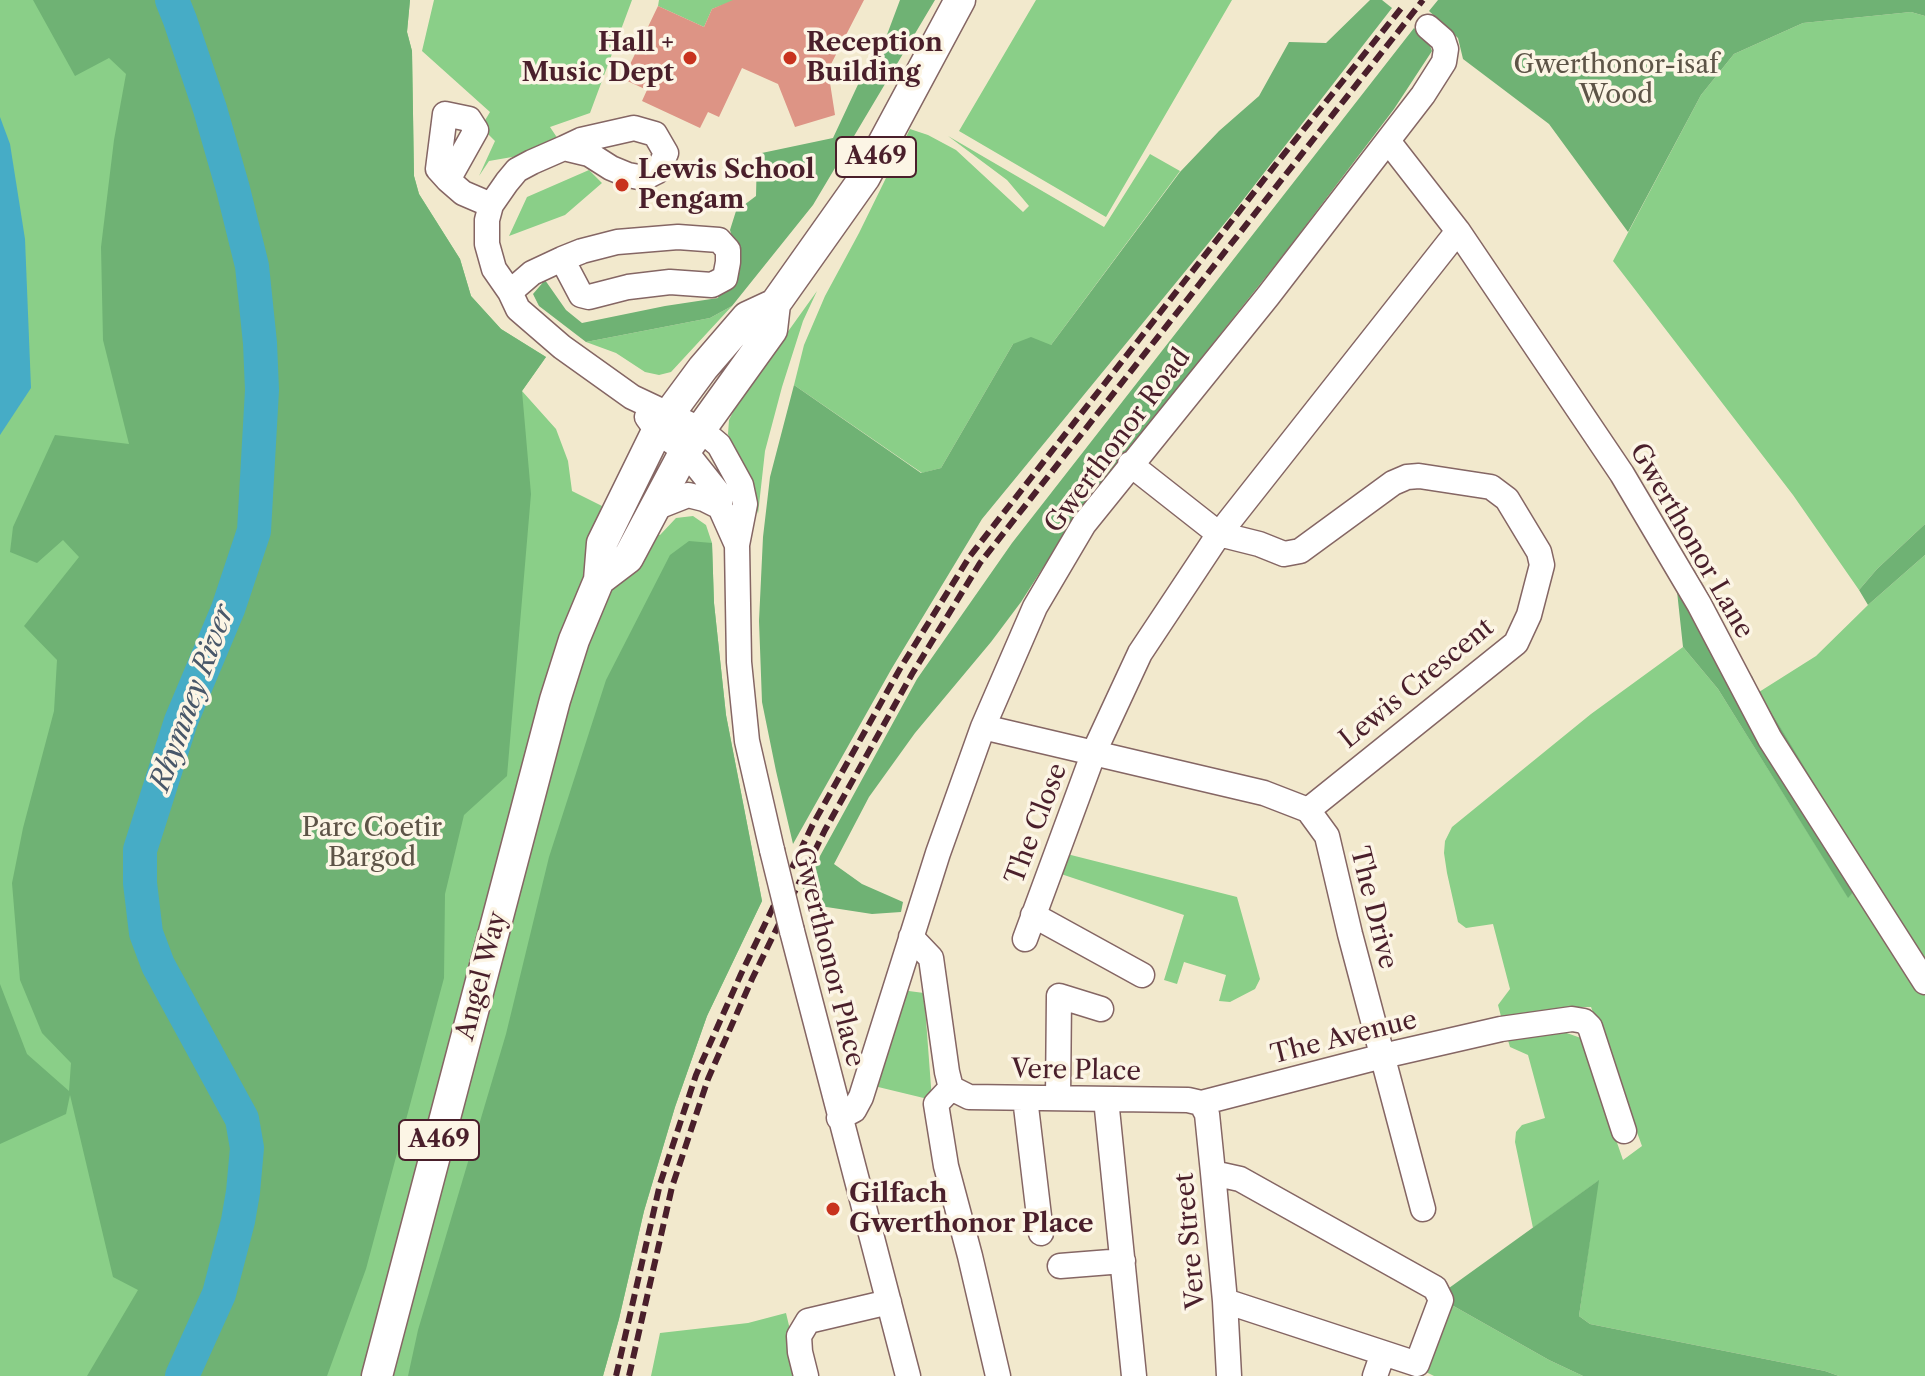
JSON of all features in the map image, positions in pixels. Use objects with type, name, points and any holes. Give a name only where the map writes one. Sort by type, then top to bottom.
[{"type":"main road","name":"A469","points":[[692,440],[772,330],[775,304],[865,177],[960,0]]},
{"type":"main road","name":"A469","points":[[663,422],[703,368],[747,317],[775,304]]},
{"type":"main road","name":"Angel Way","points":[[377,1376],[555,700],[574,640],[599,580],[602,543],[663,422]]},
{"type":"main road","name":"Angel Way","points":[[599,580],[628,558],[692,440]]},
{"type":"street","name":"Gwerthonor Road","points":[[839,1118],[854,1110],[861,1097],[938,853],[983,727],[1035,607],[1084,524],[1268,296],[1423,95],[1444,62],[1446,49],[1443,40],[1428,27]]},
{"type":"street","name":"Gwerthonor Lane","points":[[1388,141],[1458,231],[1622,474],[1699,604],[1770,739],[1925,982]]},
{"type":"street","points":[[564,148],[517,170],[491,205],[487,220],[487,244],[494,269],[518,309],[581,361],[692,440]]},
{"type":"street","points":[[448,180],[463,193],[491,205]]},
{"type":"street","name":"The Close","points":[[1025,939],[1094,752],[1140,653],[1219,534],[1458,231]]},
{"type":"street","points":[[510,292],[532,273],[562,259],[582,251],[617,242],[678,237],[719,240],[728,250],[725,278],[712,285],[670,282],[628,287],[589,297],[581,295],[562,259]]},
{"type":"street","name":"Gwerthonor Place","points":[[692,440],[720,495],[720,507],[737,545]]},
{"type":"street","name":"Gwerthonor Place","points":[[692,440],[719,445],[741,485],[745,504],[737,545],[739,662],[747,741],[839,1118],[908,1376]]},
{"type":"street","name":"Lewis Crescent","points":[[1130,464],[1219,534],[1284,554],[1300,551],[1393,483],[1419,476],[1491,487],[1507,499],[1539,552],[1542,565],[1529,615],[1516,643],[1308,810]]},
{"type":"street","points":[[655,508],[688,495],[720,507]]},
{"type":"street","points":[[983,727],[1264,793],[1308,810]]},
{"type":"street","name":"The Drive","points":[[1308,810],[1327,836],[1423,1209]]},
{"type":"street","name":"The Close","points":[[1033,915],[1142,975]]},
{"type":"street","points":[[911,937],[931,958],[951,1088],[936,1104],[946,1166],[998,1376]]},
{"type":"street","points":[[1058,1098],[1059,996],[1101,1009]]},
{"type":"street","name":"The Avenue","points":[[1201,1103],[1383,1056],[1501,1029],[1566,1019],[1584,1021],[1593,1035],[1624,1131]]},
{"type":"street","name":"Vere Place","points":[[951,1088],[969,1097],[1188,1100],[1201,1103]]},
{"type":"street","points":[[1025,1098],[1041,1233]]},
{"type":"street","points":[[1106,1099],[1134,1376]]},
{"type":"street","name":"Vere Street","points":[[1201,1103],[1207,1114],[1229,1376]]},
{"type":"street","points":[[1213,1173],[1240,1179],[1435,1288],[1441,1300],[1417,1364],[1379,1364],[1225,1301]]},
{"type":"street","points":[[1060,1266],[1123,1261]]},
{"type":"street","points":[[806,1376],[799,1336],[808,1321],[889,1302]]},
{"type":"green space","name":"Parc Coetir Bargod","points":[[0,0],[410,0],[407,32],[412,51],[414,176],[419,194],[460,259],[471,296],[501,329],[546,357],[522,391],[556,429],[568,461],[572,491],[660,535],[676,518],[693,516],[706,525],[712,543],[714,603],[726,715],[762,901],[707,1016],[675,1107],[644,1211],[603,1376],[0,1376]]},
{"type":"green space","name":"Parc Coetir Bargod","points":[[33,0],[410,0],[407,32],[412,51],[414,176],[419,194],[460,259],[471,296],[501,329],[546,357],[522,391],[531,494],[507,776],[464,815],[445,894],[444,978],[366,1269],[327,1376],[87,1376],[138,1290],[113,1277],[70,1095],[66,1114],[0,1144],[0,984],[27,1054],[69,1091],[71,1063],[42,1033],[20,980],[12,883],[54,711],[57,660],[24,626],[79,557],[63,540],[37,563],[10,552],[13,527],[55,435],[129,444],[103,340],[101,247],[114,140],[126,74],[109,58],[75,76]]},
{"type":"green space","points":[[434,0],[632,0],[590,113],[550,127],[564,148],[489,161],[479,176],[495,141],[481,127],[490,112],[422,51]]},
{"type":"green space","points":[[659,0],[736,0],[712,9],[704,27],[658,6]]},
{"type":"green space","points":[[900,0],[935,0],[813,205],[732,306],[710,318],[586,342],[539,306],[533,294],[545,280],[566,310],[582,323],[718,298],[735,246],[730,230],[736,211],[756,196],[757,154],[833,138],[862,76],[882,48]]},
{"type":"green space","points":[[1036,0],[1232,0],[1106,217],[959,131]]},
{"type":"green space","points":[[1370,0],[1382,0],[1392,8],[1229,218],[982,519],[892,668],[793,844],[762,702],[759,621],[763,537],[770,477],[794,385],[921,473],[941,468],[1013,344],[1031,337],[1051,345],[1180,172],[1219,131],[1259,96],[1289,42],[1326,43]]},
{"type":"green space","name":"Gwerthonor-isaf Wood","points":[[1438,0],[1925,0],[1925,16],[1911,12],[1803,23],[1734,54],[1701,95],[1628,232],[1549,124],[1463,59],[1458,38],[1429,11]]},
{"type":"green space","points":[[1911,12],[1925,16],[1925,524],[1859,590],[1793,495],[1613,261],[1701,95],[1734,54],[1803,23]]},
{"type":"green space","points":[[1414,28],[1429,43],[1432,51],[1394,109],[1152,420],[1053,552],[991,642],[915,733],[869,797],[834,864],[862,884],[903,902],[901,912],[872,914],[807,904],[803,887],[917,679],[1012,543]]},
{"type":"green space","points":[[910,129],[956,150],[1023,212],[1029,206],[1007,180],[948,136],[1104,227],[1150,154],[1180,171],[1051,345],[1013,344],[941,468],[922,473],[794,385],[804,345],[825,296]]},
{"type":"green space","points":[[589,170],[602,183],[565,215],[509,236],[527,197]]},
{"type":"green space","points":[[817,291],[803,321],[765,451],[758,514],[748,474],[728,434],[729,420],[739,400]]},
{"type":"green space","points":[[732,306],[671,372],[659,375],[645,372],[616,353],[586,342],[710,318]]},
{"type":"green space","points":[[1925,524],[1925,555],[1868,605],[1859,590]]},
{"type":"green space","points":[[689,541],[712,543],[714,603],[726,715],[762,901],[707,1016],[675,1107],[644,1211],[603,1376],[408,1376],[418,1330],[506,1034],[549,857],[606,680],[670,555]]},
{"type":"green space","points":[[1925,555],[1925,970],[1759,692],[1816,656]]},
{"type":"green space","points":[[1676,582],[1732,684],[1752,676],[1869,874],[1848,898],[1718,689],[1683,647]]},
{"type":"green space","points":[[1683,647],[1718,689],[1848,897],[1856,889],[1925,996],[1925,1376],[1839,1376],[1590,1324],[1579,1316],[1598,1181],[1533,1228],[1515,1142],[1516,1132],[1522,1125],[1545,1118],[1528,1055],[1510,1047],[1507,1037],[1555,1029],[1581,1038],[1623,1160],[1642,1146],[1591,1007],[1574,1007],[1503,1024],[1498,1005],[1510,989],[1493,924],[1466,928],[1458,922],[1447,873],[1445,841],[1452,827],[1591,714]]},
{"type":"green space","points":[[1067,854],[1237,897],[1260,979],[1255,989],[1230,1002],[1219,1001],[1226,975],[1184,962],[1177,984],[1164,980],[1184,915],[1061,874]]},
{"type":"green space","points":[[901,990],[924,993],[932,1100],[874,1086]]},
{"type":"green space","points":[[1599,1180],[1579,1316],[1590,1324],[1839,1376],[1583,1376],[1450,1304],[1449,1288]]},
{"type":"green space","points":[[1450,1304],[1583,1376],[1434,1376],[1426,1372]]},
{"type":"green space","points":[[786,1313],[801,1376],[651,1376],[660,1333],[748,1323]]},
{"type":"water","points":[[0,117],[10,144],[25,239],[31,388],[0,435]]},
{"type":"building","points":[[733,0],[864,0],[828,70],[835,115],[795,127],[778,84],[742,68],[719,117],[708,112],[700,128],[642,101],[647,90],[623,79],[658,6],[704,27],[712,9]]},
{"type":"waterway","name":"Rhymney River","points":[[172,0],[210,109],[252,266],[262,390],[254,531],[228,609],[181,721],[140,850],[146,933],[158,965],[242,1119],[247,1148],[238,1221],[219,1294],[182,1376]]},
{"type":"railway","points":[[629,1376],[672,1187],[708,1079],[752,979],[825,830],[912,674],[980,563],[1423,0]]},
{"type":"railway","points":[[616,1376],[660,1184],[696,1075],[813,824],[901,667],[970,556],[1403,6]]},
{"type":"place","name":"Hall + Music Dept","points":[[690,58]]},
{"type":"place","name":"Reception Building","points":[[790,58]]},
{"type":"place","name":"Lewis School Pengam","points":[[622,185]]},
{"type":"place","name":"Gilfach Gwerthonor Place","points":[[833,1209]]}]
